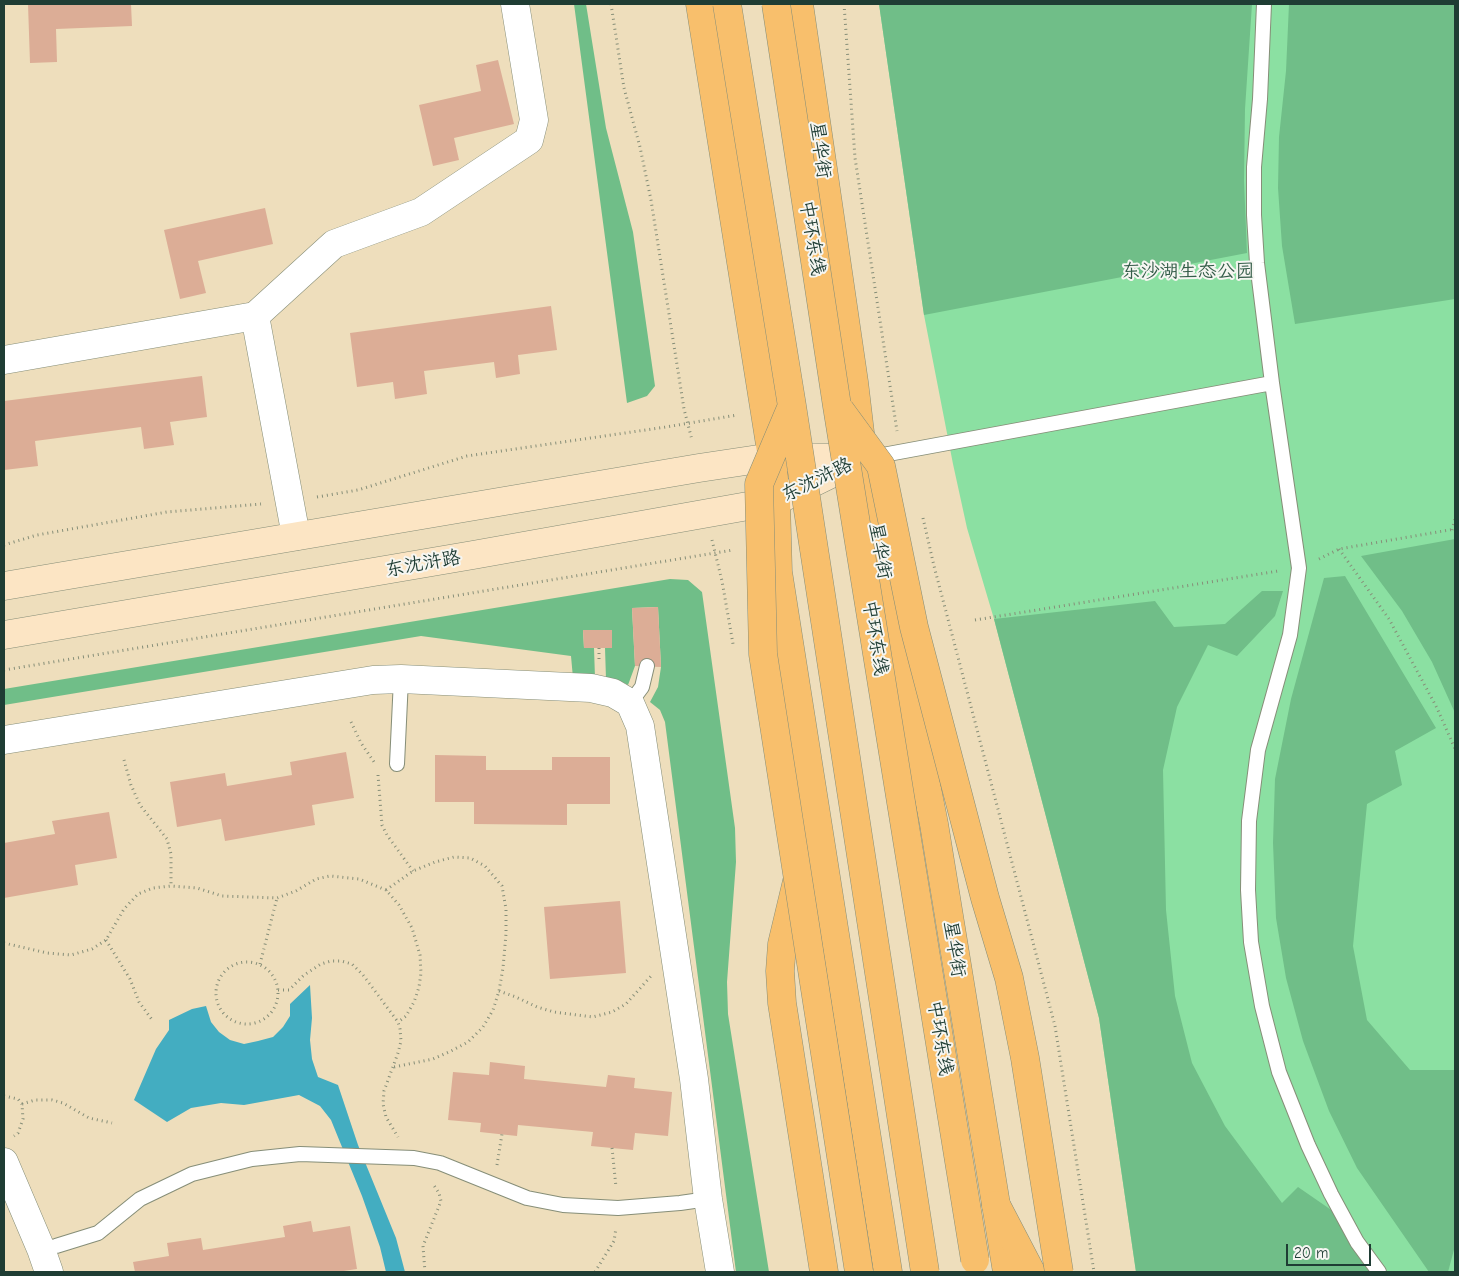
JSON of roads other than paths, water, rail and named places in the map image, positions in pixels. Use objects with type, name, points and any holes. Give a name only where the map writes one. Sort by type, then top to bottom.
[{"type":"main road","points":[[700,4],[772,457],[776,501],[778,572],[888,1272]]},
{"type":"main road","points":[[727,4],[792,406],[925,1272]]},
{"type":"main road","name":"中环东线","points":[[776,4],[846,401],[978,1272]]},
{"type":"main road","name":"星华街","points":[[799,4],[846,401],[863,458],[934,824],[1007,1272]]},
{"type":"main road","points":[[846,401],[881,466],[914,627],[985,898],[1009,978],[1025,1058],[1059,1272]]},
{"type":"main road","points":[[792,406],[760,484],[763,654],[859,1272]]},
{"type":"main road","name":"东沈浒路","points":[[4,586],[772,457],[863,458]]},
{"type":"main road","name":"东沈浒路","points":[[4,635],[776,501],[863,458]]},
{"type":"main road","points":[[815,808],[782,944],[780,971],[782,1003],[824,1272]]},
{"type":"main road","points":[[996,1205],[1031,1272]]},
{"type":"street","points":[[4,360],[255,316],[334,244],[421,212],[528,140],[534,120],[514,4]]},
{"type":"street","points":[[255,316],[296,536]]},
{"type":"street","points":[[4,740],[373,680],[401,679],[591,688],[613,693],[630,703],[640,726],[694,1079],[708,1199],[720,1272]]},
{"type":"street","points":[[6,1150],[10,1196],[45,1260]]},
{"type":"lane","points":[[1264,4],[1260,99],[1254,167],[1257,264],[1272,383],[1300,568],[1290,635],[1258,750],[1249,821],[1248,890],[1251,942],[1262,1006],[1279,1072],[1308,1145],[1331,1194],[1357,1242],[1379,1272]]},
{"type":"lane","points":[[863,458],[900,453],[1272,383]]},
{"type":"lane","points":[[630,703],[642,686],[647,666]]},
{"type":"lane","points":[[397,764],[401,679]]},
{"type":"lane","points":[[45,1260],[56,1246],[98,1232],[140,1199],[192,1174],[252,1159],[300,1154],[414,1158],[440,1163],[526,1198],[563,1205],[618,1208],[680,1204],[708,1199]]},
{"type":"water","points":[[310,985],[312,1059],[318,1077],[338,1085],[358,1145],[396,1238],[405,1272],[386,1272],[380,1247],[362,1196],[331,1120],[320,1106],[299,1095],[244,1105],[221,1103],[191,1108],[167,1122],[134,1100],[156,1049],[169,1030],[169,1020],[192,1009],[206,1006],[211,1022],[219,1032],[230,1040],[244,1044],[258,1041],[273,1037],[283,1027],[290,1016],[290,1004]]},
{"type":"park label","name":"东沙湖生态公园","points":[[1188,272]]}]
